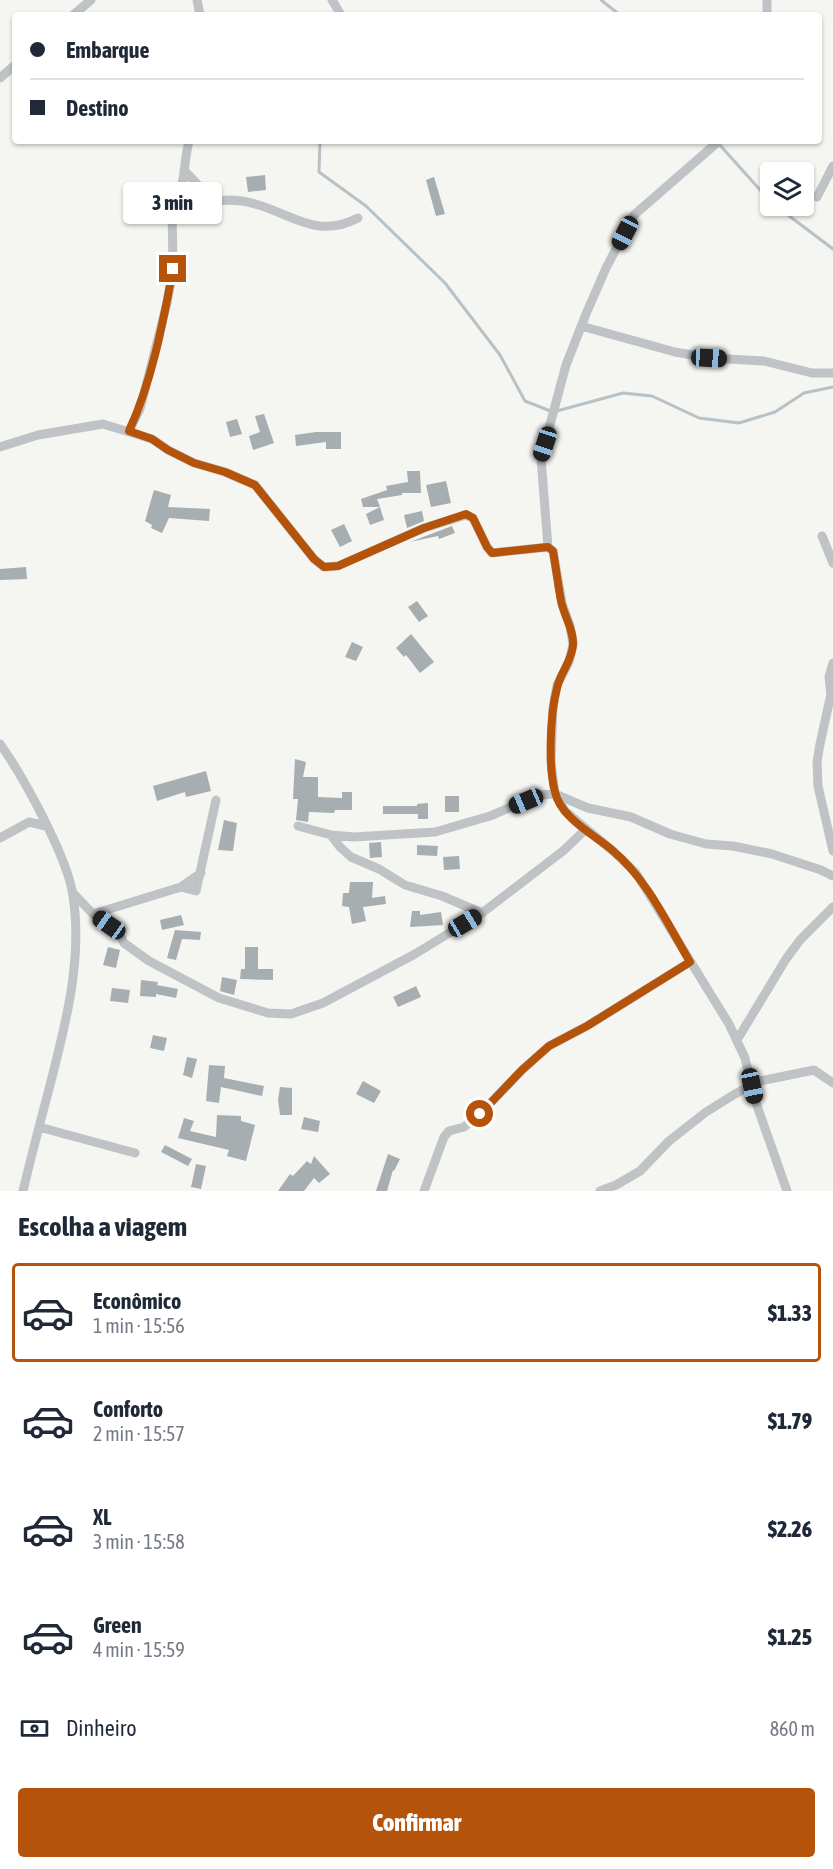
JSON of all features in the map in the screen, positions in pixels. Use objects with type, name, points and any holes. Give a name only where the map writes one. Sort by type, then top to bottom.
[{"type":"street","points":[[77,12],[92,0]]},
{"type":"street","points":[[0,78],[12,67]]},
{"type":"street","points":[[129,431],[140,409],[167,303],[173,269],[172,209],[176,204],[188,144]]},
{"type":"street","points":[[548,547],[541,458],[566,365],[581,326],[606,268],[634,215],[716,144]]},
{"type":"street","points":[[817,197],[833,166]]},
{"type":"street","points":[[184,170],[217,201]]},
{"type":"street","points":[[176,204],[242,201],[265,206],[307,224],[328,227],[345,224],[358,218]]},
{"type":"street","points":[[581,326],[675,352],[709,358],[764,361],[812,372],[833,373]]},
{"type":"street","points":[[0,447],[38,435],[103,424],[152,439],[194,463],[225,472],[255,485],[314,559],[324,567],[338,566],[424,528],[466,514],[473,518],[492,553],[548,547],[553,551],[562,603],[573,644],[569,662],[557,685],[553,708],[551,762],[555,794],[565,811],[636,873],[729,1024],[745,1058],[771,1148],[787,1191]]},
{"type":"street","points":[[822,536],[833,563]]},
{"type":"street","points":[[833,663],[829,677],[831,694],[818,762],[818,786],[833,851]]},
{"type":"street","points":[[0,744],[60,853],[73,893],[76,926],[69,1010],[23,1191]]},
{"type":"street","points":[[298,826],[332,836],[354,837],[435,832],[490,816],[540,795],[555,794],[588,808],[631,817],[670,834],[706,844],[733,846],[772,854],[833,876]]},
{"type":"street","points":[[93,914],[181,887],[196,891],[216,800]]},
{"type":"street","points":[[0,838],[29,822],[46,826]]},
{"type":"street","points":[[73,893],[93,914],[118,931],[124,943],[149,961],[219,998],[268,1013],[291,1014],[323,1004],[415,954],[482,913],[585,830]]},
{"type":"street","points":[[332,836],[351,857],[379,869],[405,885],[442,896],[482,913]]},
{"type":"street","points":[[736,1040],[786,959],[800,940],[833,906]]},
{"type":"street","points":[[424,1191],[444,1137],[449,1131],[464,1127],[480,1114],[522,1070],[549,1046],[587,1026],[690,962]]},
{"type":"street","points":[[600,1191],[640,1171],[669,1141],[706,1112],[760,1081],[814,1070],[833,1083]]},
{"type":"street","points":[[39,1127],[135,1153]]},
{"type":"building","points":[[265,175],[266,190],[248,192],[246,177]]},
{"type":"building","points":[[434,177],[445,214],[436,216],[426,180]]},
{"type":"building","points":[[264,414],[274,443],[253,450],[249,436],[260,432],[255,416]]},
{"type":"building","points":[[237,419],[242,434],[230,437],[226,422]]},
{"type":"building","points":[[341,432],[341,449],[326,449],[326,442],[296,446],[295,435]]},
{"type":"building","points":[[407,471],[420,471],[421,493],[402,493],[402,495],[377,499],[380,507],[363,507],[361,499],[387,490],[386,486],[408,482]]},
{"type":"building","points":[[446,481],[451,503],[431,507],[426,485]]},
{"type":"building","points":[[154,490],[171,495],[168,507],[210,509],[209,521],[169,518],[162,533],[151,528],[152,525],[145,521]]},
{"type":"building","points":[[380,507],[384,520],[370,525],[366,514]]},
{"type":"building","points":[[422,511],[424,521],[407,528],[404,515]]},
{"type":"building","points":[[344,524],[352,541],[340,547],[331,530]]},
{"type":"building","points":[[452,526],[455,533],[439,539],[438,536],[410,542]]},
{"type":"building","points":[[26,567],[27,579],[0,580],[0,569]]},
{"type":"building","points":[[417,601],[428,616],[419,622],[408,607]]},
{"type":"building","points":[[411,634],[434,662],[420,673],[406,655],[404,657],[396,648]]},
{"type":"building","points":[[352,642],[363,647],[356,661],[345,657]]},
{"type":"building","points":[[295,759],[306,762],[303,777],[318,777],[318,797],[342,798],[342,792],[352,792],[352,810],[335,810],[334,813],[309,812],[308,822],[296,820],[298,799],[293,799]]},
{"type":"building","points":[[206,771],[211,791],[186,797],[185,792],[157,801],[153,786]]},
{"type":"building","points":[[445,796],[459,796],[459,812],[445,812]]},
{"type":"building","points":[[428,803],[428,819],[418,819],[418,814],[383,814],[383,806],[417,806],[417,804]]},
{"type":"building","points":[[224,820],[237,823],[233,851],[218,850]]},
{"type":"building","points":[[381,842],[382,857],[370,858],[369,843]]},
{"type":"building","points":[[417,845],[438,846],[437,856],[417,855]]},
{"type":"building","points":[[459,856],[460,869],[444,870],[443,857]]},
{"type":"building","points":[[350,882],[373,882],[372,898],[385,896],[386,904],[363,907],[366,921],[352,924],[349,907],[342,906],[343,893],[349,893]]},
{"type":"building","points":[[412,911],[420,911],[420,915],[441,912],[443,925],[410,927]]},
{"type":"building","points":[[181,915],[184,925],[162,930],[160,920]]},
{"type":"building","points":[[175,930],[201,932],[200,940],[182,939],[176,960],[167,958]]},
{"type":"building","points":[[108,947],[120,950],[116,968],[103,965]]},
{"type":"building","points":[[245,947],[258,947],[258,969],[273,969],[273,980],[240,979],[241,969],[245,969]]},
{"type":"building","points":[[222,977],[237,980],[234,995],[220,991]]},
{"type":"building","points":[[141,980],[158,982],[157,985],[178,989],[176,998],[156,994],[156,997],[140,996]]},
{"type":"building","points":[[416,986],[421,997],[398,1007],[393,997]]},
{"type":"building","points":[[112,988],[130,990],[128,1003],[110,1001]]},
{"type":"building","points":[[153,1035],[167,1038],[164,1051],[150,1048]]},
{"type":"building","points":[[187,1057],[197,1059],[192,1078],[183,1075]]},
{"type":"building","points":[[209,1065],[225,1066],[224,1078],[264,1086],[262,1096],[221,1087],[219,1103],[206,1101]]},
{"type":"building","points":[[363,1081],[381,1091],[374,1103],[356,1094]]},
{"type":"building","points":[[280,1087],[292,1088],[292,1115],[280,1115],[278,1100]]},
{"type":"building","points":[[217,1115],[241,1116],[241,1121],[255,1125],[246,1161],[227,1156],[229,1150],[178,1138],[184,1118],[194,1121],[190,1131],[216,1137]]},
{"type":"building","points":[[304,1117],[320,1121],[318,1132],[301,1129]]},
{"type":"building","points":[[165,1145],[192,1159],[188,1166],[161,1152]]},
{"type":"building","points":[[388,1154],[400,1159],[393,1170],[387,1191],[376,1191]]},
{"type":"building","points":[[314,1156],[330,1174],[319,1183],[314,1178],[304,1191],[278,1191],[290,1174],[293,1176],[307,1161],[311,1164]]},
{"type":"building","points":[[196,1164],[206,1166],[201,1189],[191,1187]]},
{"type":"waterway","points":[[601,0],[616,12]]},
{"type":"waterway","points":[[320,144],[319,172],[366,206],[445,283],[500,355],[525,401],[553,412],[623,393],[652,396],[699,418],[739,423],[775,412],[804,393],[833,387]]},
{"type":"waterway","points":[[719,144],[760,190]]},
{"type":"waterway","points":[[789,216],[833,249]]},
{"type":"route","points":[[173,269],[167,303],[140,409],[129,431],[152,439],[194,463],[225,472],[255,485],[314,559],[324,567],[338,566],[424,528],[466,514],[473,518],[492,553],[548,547],[553,551],[562,603],[573,644],[569,662],[557,685],[553,708],[551,762],[555,794],[565,811],[636,873],[690,962],[587,1026],[549,1046],[522,1070],[480,1114]]}]
